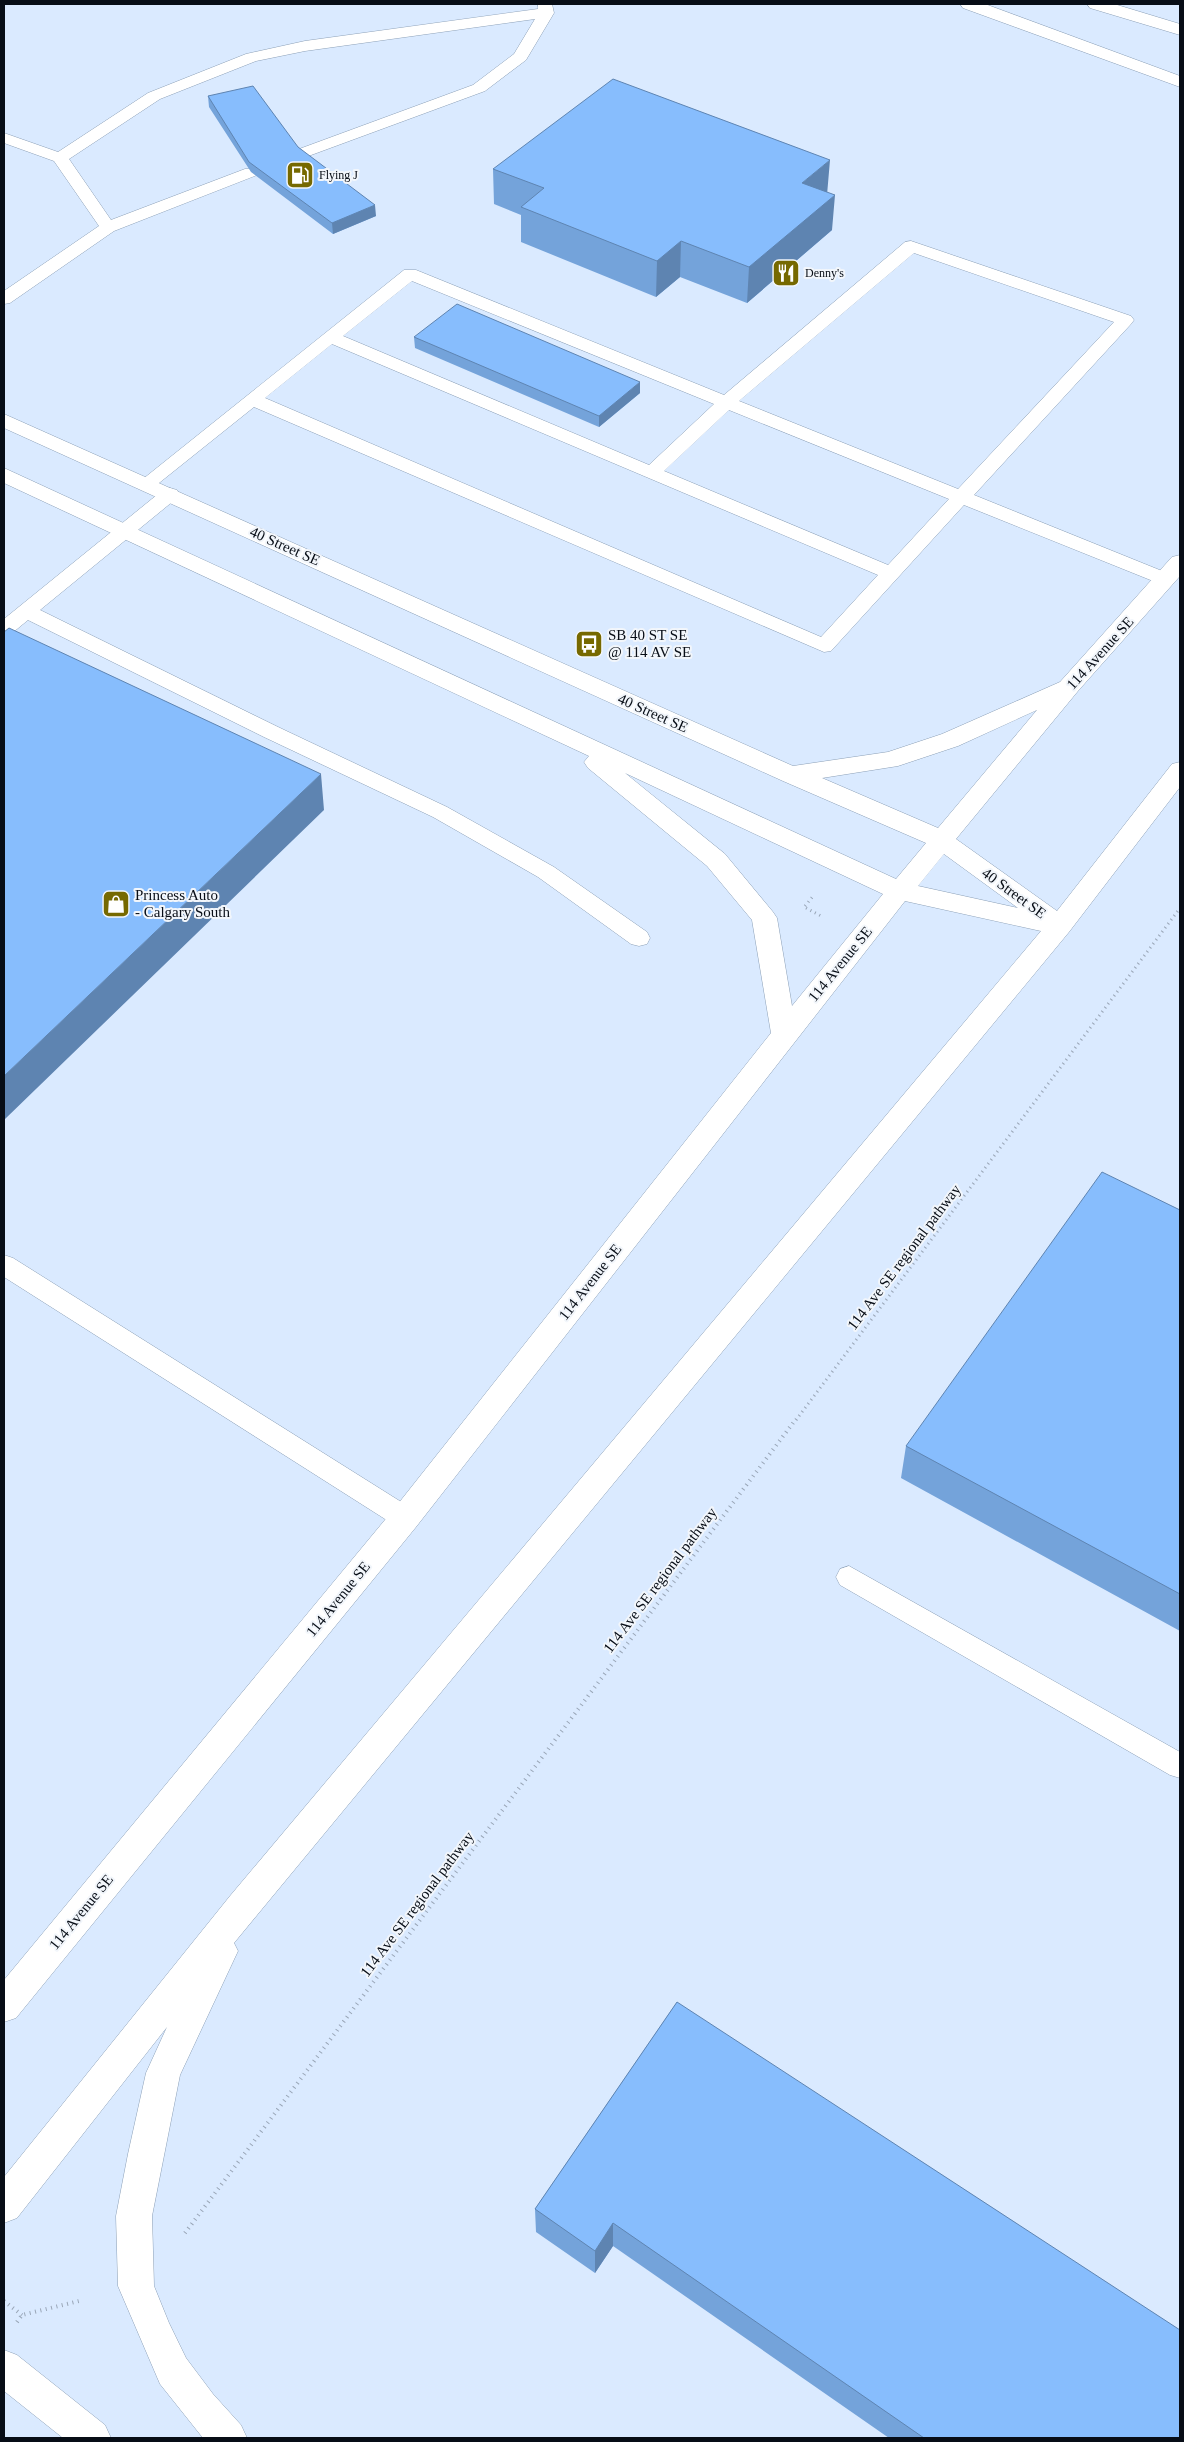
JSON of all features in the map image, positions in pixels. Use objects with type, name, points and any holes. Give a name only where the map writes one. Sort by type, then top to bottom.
[{"type":"main road","points":[[969,4],[1180,82]]},
{"type":"main road","points":[[1096,4],[1180,30]]},
{"type":"main road","name":"40 Street SE","points":[[4,420],[791,775],[885,814],[941,840],[1060,926]]},
{"type":"main road","name":"40 Street SE","points":[[4,475],[565,737],[900,890],[1060,926]]},
{"type":"main road","name":"114 Avenue SE","points":[[4,2006],[405,1518],[784,1033],[900,890],[1070,686],[1180,562]]},
{"type":"main road","points":[[791,775],[890,760],[950,740],[1070,686]]},
{"type":"main road","points":[[565,737],[716,860],[764,918],[784,1033]]},
{"type":"main road","points":[[4,2205],[242,1907],[1060,926],[1180,770]]},
{"type":"main road","points":[[228,2438],[200,2407],[173,2371],[156,2335],[136,2286],[134,2216],[144,2154],[163,2073],[242,1907]]},
{"type":"main road","points":[[4,1984],[54,1945]]},
{"type":"main road","points":[[4,2368],[92,2438]]},
{"type":"lane","points":[[297,155],[479,88],[520,57],[545,8]]},
{"type":"lane","points":[[60,158],[154,96],[252,57],[305,46],[545,8]]},
{"type":"lane","points":[[4,138],[60,158],[108,227]]},
{"type":"lane","points":[[4,299],[108,227],[251,172]]},
{"type":"lane","points":[[252,400],[824,646],[1124,320],[911,246],[726,403],[651,473]]},
{"type":"lane","points":[[147,483],[410,274],[525,322],[570,348],[614,366],[726,403],[1165,579]]},
{"type":"lane","points":[[506,336],[525,322]]},
{"type":"lane","points":[[330,337],[450,379],[548,421],[651,473],[892,574]]},
{"type":"lane","points":[[4,627],[170,494]]},
{"type":"lane","points":[[26,610],[271,732],[440,812],[546,872],[639,938]]},
{"type":"lane","points":[[4,1265],[405,1518]]},
{"type":"lane","points":[[849,1577],[1180,1766]]},
{"type":"path","points":[[803,907],[823,917]]},
{"type":"path","name":"114 Ave SE regional pathway","points":[[184,2240],[185,2231],[1180,908]]},
{"type":"path","points":[[4,2301],[22,2316],[79,2301]]},
{"type":"building","points":[[613,79],[830,160],[802,183],[835,195],[749,267],[681,241],[657,261],[521,207],[544,188],[493,169]]},
{"type":"building","points":[[253,86],[298,147],[375,205],[332,223],[249,162],[208,96]]},
{"type":"building","points":[[457,304],[640,382],[599,416],[414,337]]},
{"type":"building","name":"Princess Auto - Calgary South","points":[[9,628],[321,774],[4,1076],[4,632]]},
{"type":"building","points":[[1102,1172],[1180,1210],[1180,1594],[906,1446]]},
{"type":"building","points":[[677,2002],[1180,2330],[1180,2438],[924,2438],[613,2223],[595,2251],[535,2209]]},
{"type":"place","name":"Flying J","points":[[300,175]]},
{"type":"place","name":"Denny's","points":[[786,273]]},
{"type":"place","name":"SB 40 ST SE @ 114 AV SE","points":[[589,644]]},
{"type":"place","name":"Princess Auto - Calgary South","points":[[116,904]]}]
